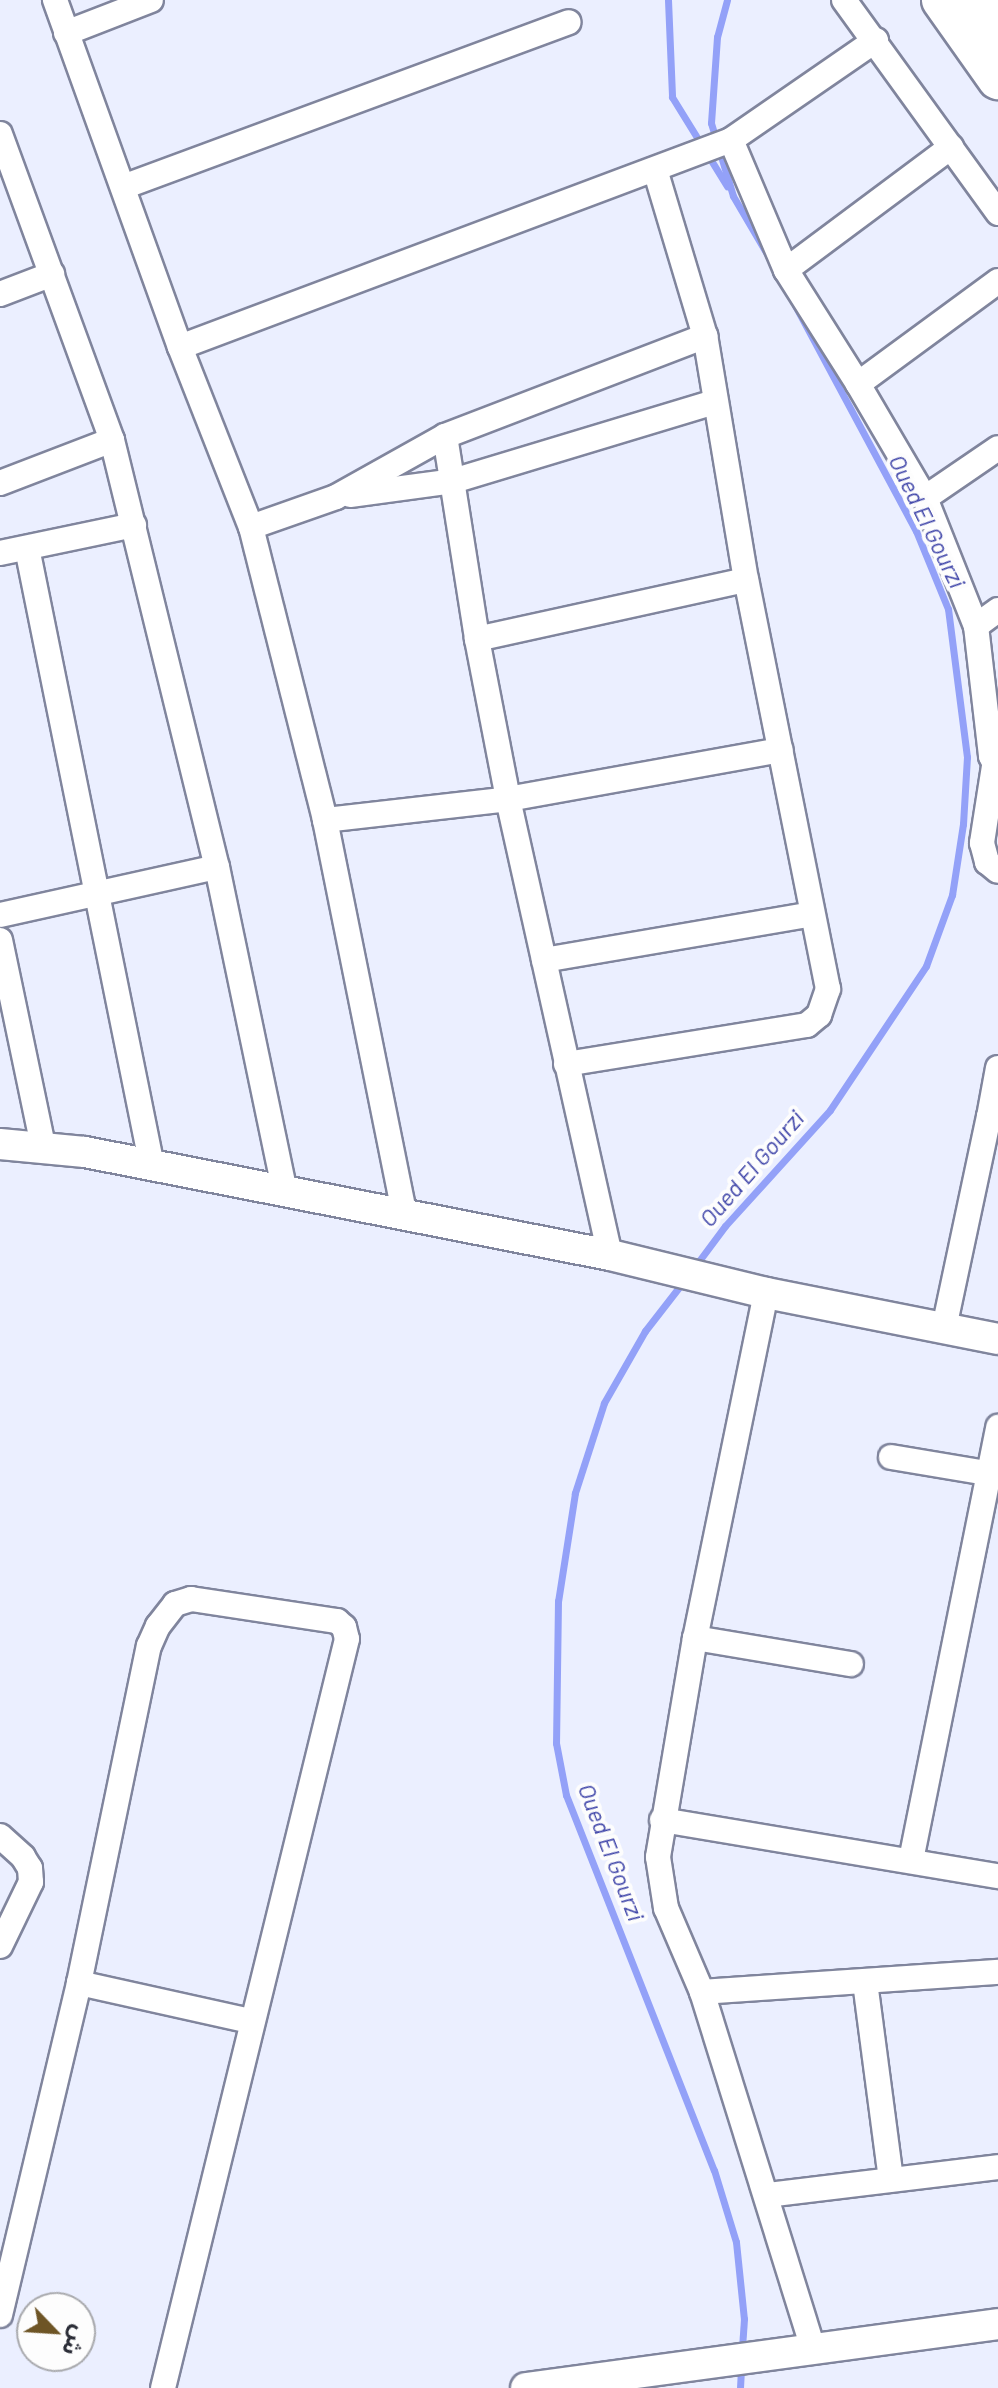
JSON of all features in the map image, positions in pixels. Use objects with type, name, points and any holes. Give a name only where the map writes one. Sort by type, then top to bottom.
[{"type":"highway","points":[[942,0],[998,79]]},
{"type":"highway","points":[[980,0],[998,25]]},
{"type":"street","points":[[55,0],[180,347],[251,527],[325,820],[405,1217]]},
{"type":"street","points":[[66,33],[151,0]]},
{"type":"street","points":[[844,0],[876,40],[998,213]]},
{"type":"street","points":[[123,187],[568,22]]},
{"type":"street","points":[[180,347],[725,142],[876,40]]},
{"type":"street","points":[[0,134],[112,440],[217,867],[285,1193]]},
{"type":"street","points":[[725,142],[786,270],[925,498],[976,626],[996,768],[982,843],[987,862],[998,871]]},
{"type":"street","points":[[786,270],[951,147]]},
{"type":"street","points":[[566,1064],[807,1025],[819,1015],[828,989],[746,580],[705,336],[655,169]]},
{"type":"street","points":[[0,294],[52,274]]},
{"type":"street","points":[[858,384],[998,281]]},
{"type":"street","points":[[251,527],[336,497],[445,436],[705,336]]},
{"type":"street","points":[[336,497],[453,481],[715,402]]},
{"type":"street","points":[[445,436],[477,639],[508,799],[610,1255]]},
{"type":"street","points":[[0,483],[112,440]]},
{"type":"street","points":[[925,498],[998,448]]},
{"type":"street","points":[[0,553],[134,525]]},
{"type":"street","points":[[27,548],[94,894],[152,1166]]},
{"type":"street","points":[[477,639],[746,580]]},
{"type":"street","points":[[976,626],[998,610]]},
{"type":"street","points":[[325,820],[508,799],[781,750]]},
{"type":"street","points":[[0,915],[217,867]]},
{"type":"street","points":[[544,960],[812,914]]},
{"type":"street","points":[[0,940],[43,1146]]},
{"type":"street","points":[[944,1328],[993,1118],[998,1068]]},
{"type":"street","points":[[0,1144],[43,1146],[610,1255],[649,1267],[766,1293],[998,1339]]},
{"type":"street","points":[[766,1293],[695,1638],[662,1820],[658,1867],[666,1908],[702,1992],[768,2195],[813,2348]]},
{"type":"street","points":[[911,1860],[998,1427]]},
{"type":"street","points":[[891,1457],[987,1473]]},
{"type":"street","points":[[0,2315],[79,1983],[149,1646],[165,1612],[175,1604],[191,1599],[326,1618],[344,1627],[347,1639],[163,2388]]},
{"type":"street","points":[[695,1638],[851,1664]]},
{"type":"street","points":[[662,1820],[911,1860],[997,1881]]},
{"type":"street","points":[[0,1836],[23,1857],[30,1868],[31,1882],[0,1946]]},
{"type":"street","points":[[702,1992],[998,1972]]},
{"type":"street","points":[[865,1982],[891,2179]]},
{"type":"street","points":[[79,1983],[251,2021]]},
{"type":"street","points":[[768,2195],[998,2167]]},
{"type":"street","points":[[526,2388],[998,2324]]},
{"type":"waterway","points":[[668,0],[672,97],[727,186]]},
{"type":"waterway","name":"Oued El Gourzi","points":[[727,0],[717,37],[711,123],[733,196],[770,259]]},
{"type":"waterway","name":"Oued El Gourzi","points":[[693,1269],[725,1226],[830,1110],[926,966],[952,895],[963,824],[967,757],[948,609],[916,531],[795,305]]},
{"type":"waterway","name":"Oued El Gourzi","points":[[683,1282],[645,1331],[604,1403],[575,1493],[558,1601],[556,1743],[566,1795],[714,2170],[736,2242],[744,2319],[742,2351]]},
{"type":"waterway","name":"Oued El Gourzi","points":[[740,2388],[741,2367]]}]
